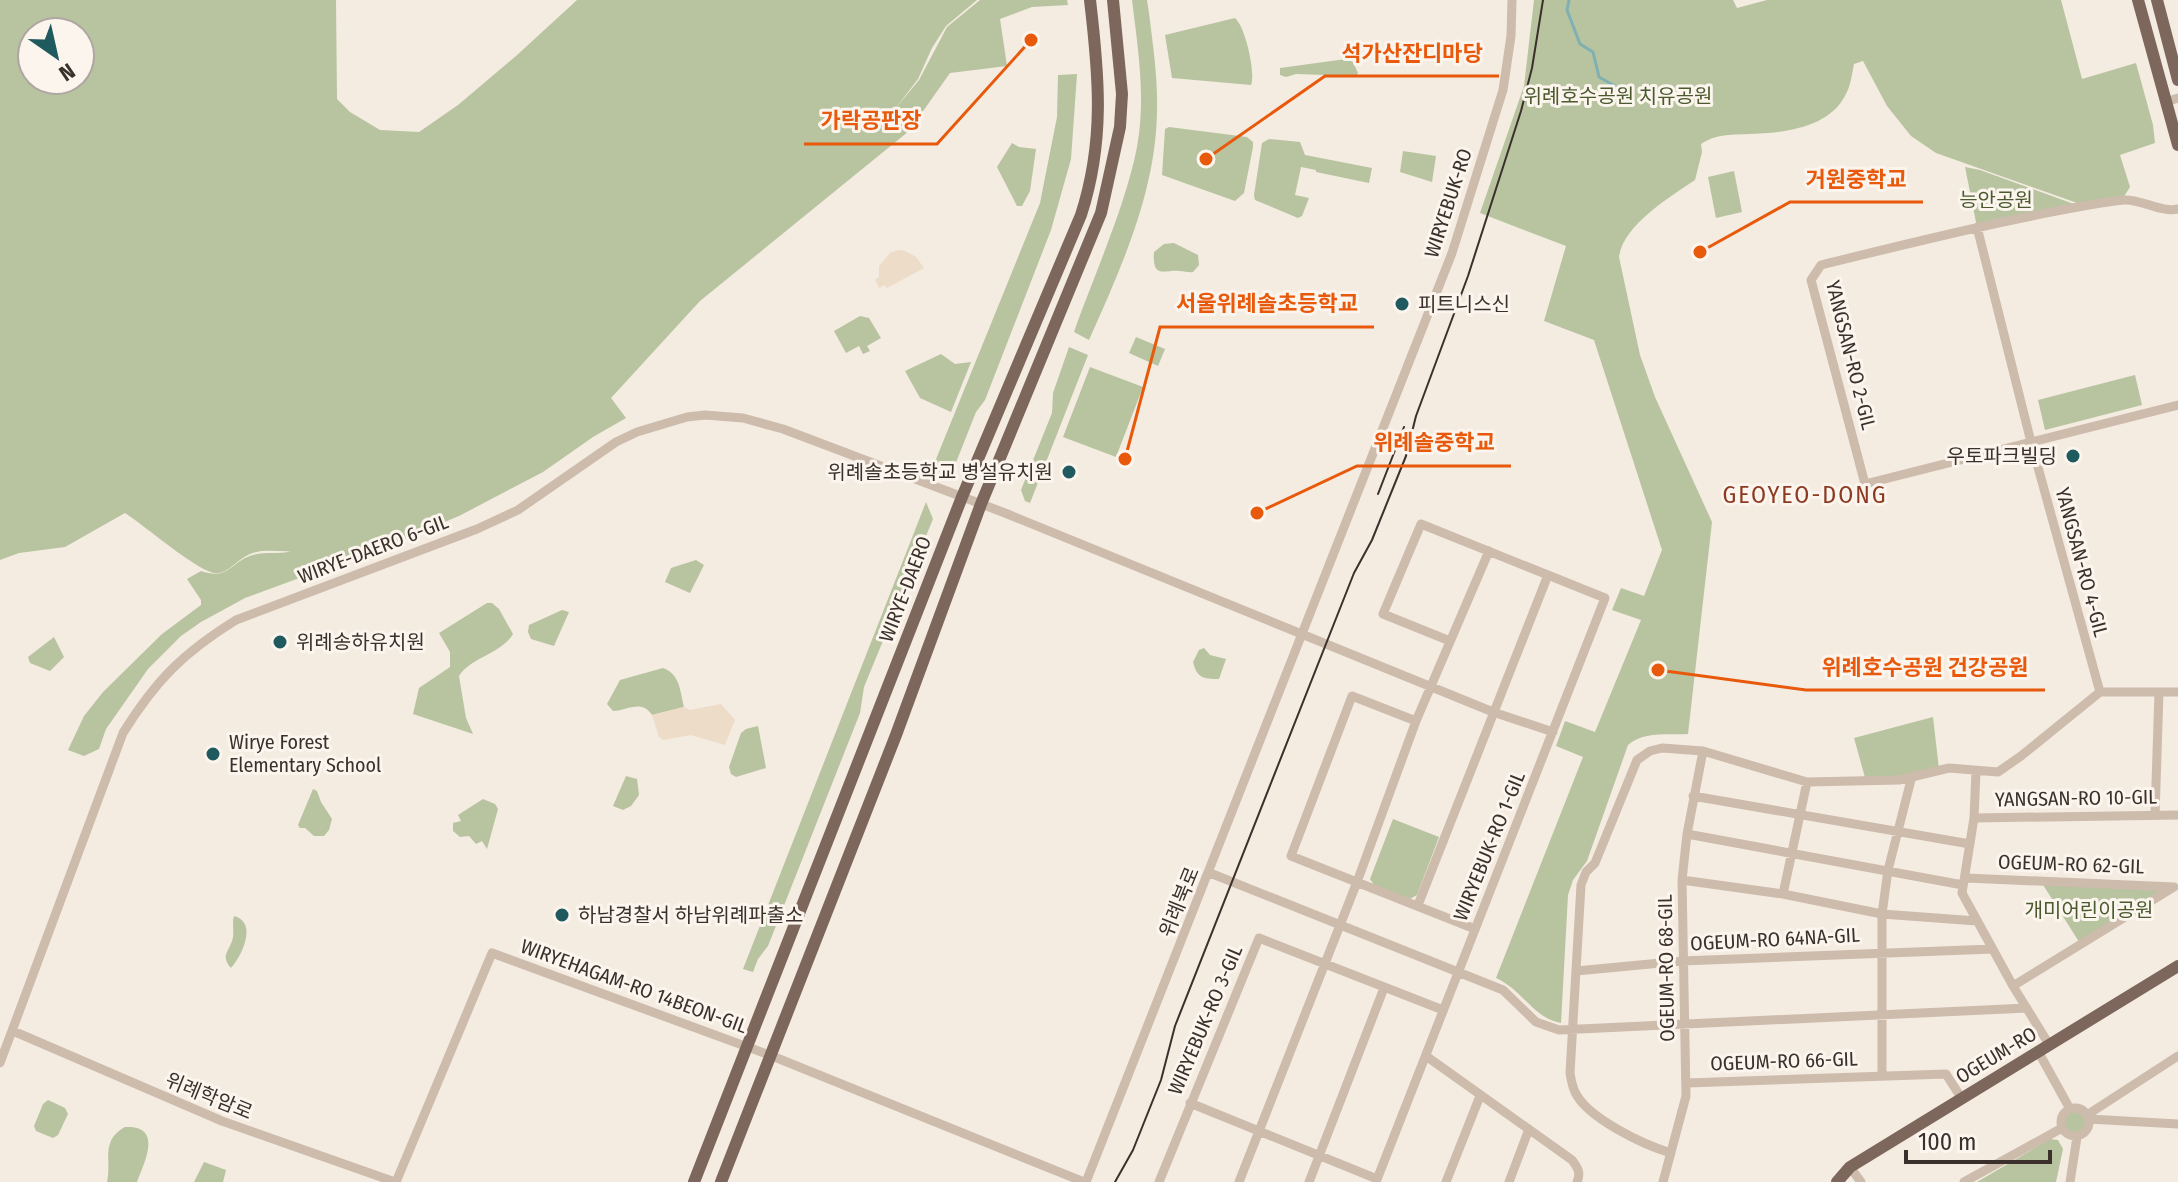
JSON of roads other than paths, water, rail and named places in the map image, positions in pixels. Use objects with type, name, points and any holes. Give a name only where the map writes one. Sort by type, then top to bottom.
[{"type":"main road","name":"WIRYE-DAERO","points":[[694,1182],[962,497],[1081,215],[1093,179],[1099,105],[1097,53],[1090,0]]},
{"type":"main road","name":"WIRYE-DAERO","points":[[721,1182],[896,735],[981,504],[1101,213],[1122,105],[1113,0]]},
{"type":"main road","points":[[2138,0],[2172,100],[2178,145]]},
{"type":"main road","points":[[2157,0],[2178,80]]},
{"type":"main road","name":"OGEUM-RO","points":[[1837,1182],[1850,1167],[2178,966]]},
{"type":"street","name":"WIRYEBUK-RO","points":[[1303,634],[1452,253],[1503,90],[1511,36],[1512,0]]},
{"type":"street","name":"YANGSAN-RO 2-GIL","points":[[2031,442],[1865,484],[1811,280],[1821,265],[1977,227],[2124,200],[2173,211],[2178,209]]},
{"type":"street","name":"YANGSAN-RO 4-GIL","points":[[1977,227],[2031,442],[2100,692]]},
{"type":"street","points":[[2031,442],[2178,405]]},
{"type":"street","name":"WIRYE-DAERO 6-GIL","points":[[0,1063],[123,733],[147,694],[179,662],[202,641],[236,620],[477,529],[518,510],[616,442],[637,432],[687,417],[705,415],[762,422],[981,504],[1303,634]]},
{"type":"street","name":"WIRYEBUK-RO 1-GIL","points":[[1450,641],[1383,614],[1421,524],[1605,598],[1457,973]]},
{"type":"street","points":[[1239,1182],[1341,924],[1416,721],[1489,551]]},
{"type":"street","points":[[1418,905],[1548,575]]},
{"type":"street","points":[[1303,634],[1493,712],[1553,732]]},
{"type":"street","name":"위례북로","points":[[1085,1182],[1303,634]]},
{"type":"street","points":[[1671,1153],[1644,1145],[1583,1103],[1575,1092],[1570,1073],[1581,885],[1595,863],[1637,760],[1650,751],[1662,748],[1703,751],[1807,782],[1899,780],[1949,768],[1998,772],[2100,692],[2178,692]]},
{"type":"street","points":[[2155,815],[2159,692]]},
{"type":"street","points":[[1416,721],[1352,696],[1291,856],[1475,929]]},
{"type":"street","name":"OGEUM-RO 68-GIL","points":[[1663,1182],[1686,1096],[1682,880],[1693,796],[1703,751]]},
{"type":"street","points":[[1976,771],[1974,818],[1962,893],[2027,1008],[2070,1109]]},
{"type":"street","name":"OGEUM-RO 64NA-GIL","points":[[1881,952],[1888,870],[1912,776]]},
{"type":"street","points":[[1783,894],[1807,782]]},
{"type":"street","points":[[1693,796],[1970,844]]},
{"type":"street","name":"YANGSAN-RO 10-GIL","points":[[1974,818],[2178,815]]},
{"type":"street","name":"OGEUM-RO 62-GIL","points":[[1687,834],[1964,881],[2176,890]]},
{"type":"street","points":[[1210,873],[1503,990],[1536,1022],[1559,1030],[2027,1008]]},
{"type":"street","points":[[1682,880],[1783,894],[1882,914],[1977,921]]},
{"type":"street","name":"OGEUM-RO 62-GIL","points":[[2013,986],[2176,890]]},
{"type":"street","name":"WIRYEBUK-RO 3-GIL","points":[[1159,1182],[1259,938],[1324,963]]},
{"type":"street","name":"OGEUM-RO 64NA-GIL","points":[[1576,971],[1682,961],[1993,949]]},
{"type":"street","name":"OGEUM-RO 66-GIL","points":[[1881,952],[1882,1076]]},
{"type":"street","name":"WIRYEHAGAM-RO 14BEON-GIL","points":[[395,1182],[492,953],[772,1056],[1085,1182]]},
{"type":"street","points":[[1324,963],[1443,1010]]},
{"type":"street","points":[[1190,1103],[1377,1180],[1457,973]]},
{"type":"street","points":[[1309,1182],[1384,988]]},
{"type":"street","name":"위례학암로","points":[[13,1031],[262,1137],[395,1182]]},
{"type":"street","points":[[1426,1056],[1572,1160],[1578,1168],[1577,1182]]},
{"type":"street","points":[[2088,1117],[2178,1056]]},
{"type":"street","name":"OGEUM-RO 66-GIL","points":[[1687,1083],[1946,1074],[1962,1099]]},
{"type":"street","points":[[1446,1182],[1480,1096]]},
{"type":"street","points":[[2077,1137],[2068,1135],[2062,1128],[2061,1119],[2070,1109],[2079,1109],[2088,1117],[2178,1124]]},
{"type":"street","points":[[2070,1182],[2077,1137],[2088,1128],[2088,1117]]},
{"type":"street","points":[[1964,1182],[2062,1128]]},
{"type":"street","points":[[1509,1182],[1529,1129]]},
{"type":"street","points":[[1850,1167],[1861,1182]]},
{"type":"waterway","points":[[1569,0],[1567,10],[1580,44],[1593,52],[1599,77],[1615,86]]},
{"type":"tram line","points":[[1115,1182],[1133,1150],[1161,1080],[1175,1026],[1354,573],[1372,540],[1406,456],[1416,416],[1468,276],[1521,111],[1532,68],[1543,0]]},
{"type":"tram line","points":[[1378,494],[1404,427]]},
{"type":"place","name":"가락공판장","points":[[1031,40]]},
{"type":"place","name":"석가산잔디마당","points":[[1206,159]]},
{"type":"place","name":"거원중학교","points":[[1700,252]]},
{"type":"place","name":"피트니스신","points":[[1402,304]]},
{"type":"place","name":"우토파크빌딩","points":[[2073,456]]},
{"type":"place","name":"서울위례솔초등학교","points":[[1125,459]]},
{"type":"place","name":"위례솔초등학교 병설유치원","points":[[1069,472]]},
{"type":"place","name":"위례솔중학교","points":[[1257,513]]},
{"type":"place","name":"위례송하유치원","points":[[280,642]]},
{"type":"place","name":"위례호수공원 건강공원","points":[[1658,670]]},
{"type":"place","name":"Wirye Forest Elementary School","points":[[213,754]]},
{"type":"place","name":"하남경찰서 하남위례파출소","points":[[562,915]]},
{"type":"district","name":"GEOYEO-DONG","points":[[1805,495]]},
{"type":"park label","name":"위례호수공원 치유공원","points":[[1618,96]]},
{"type":"park label","name":"능안공원","points":[[1996,200]]},
{"type":"park label","name":"개미어린이공원","points":[[2089,910]]}]
